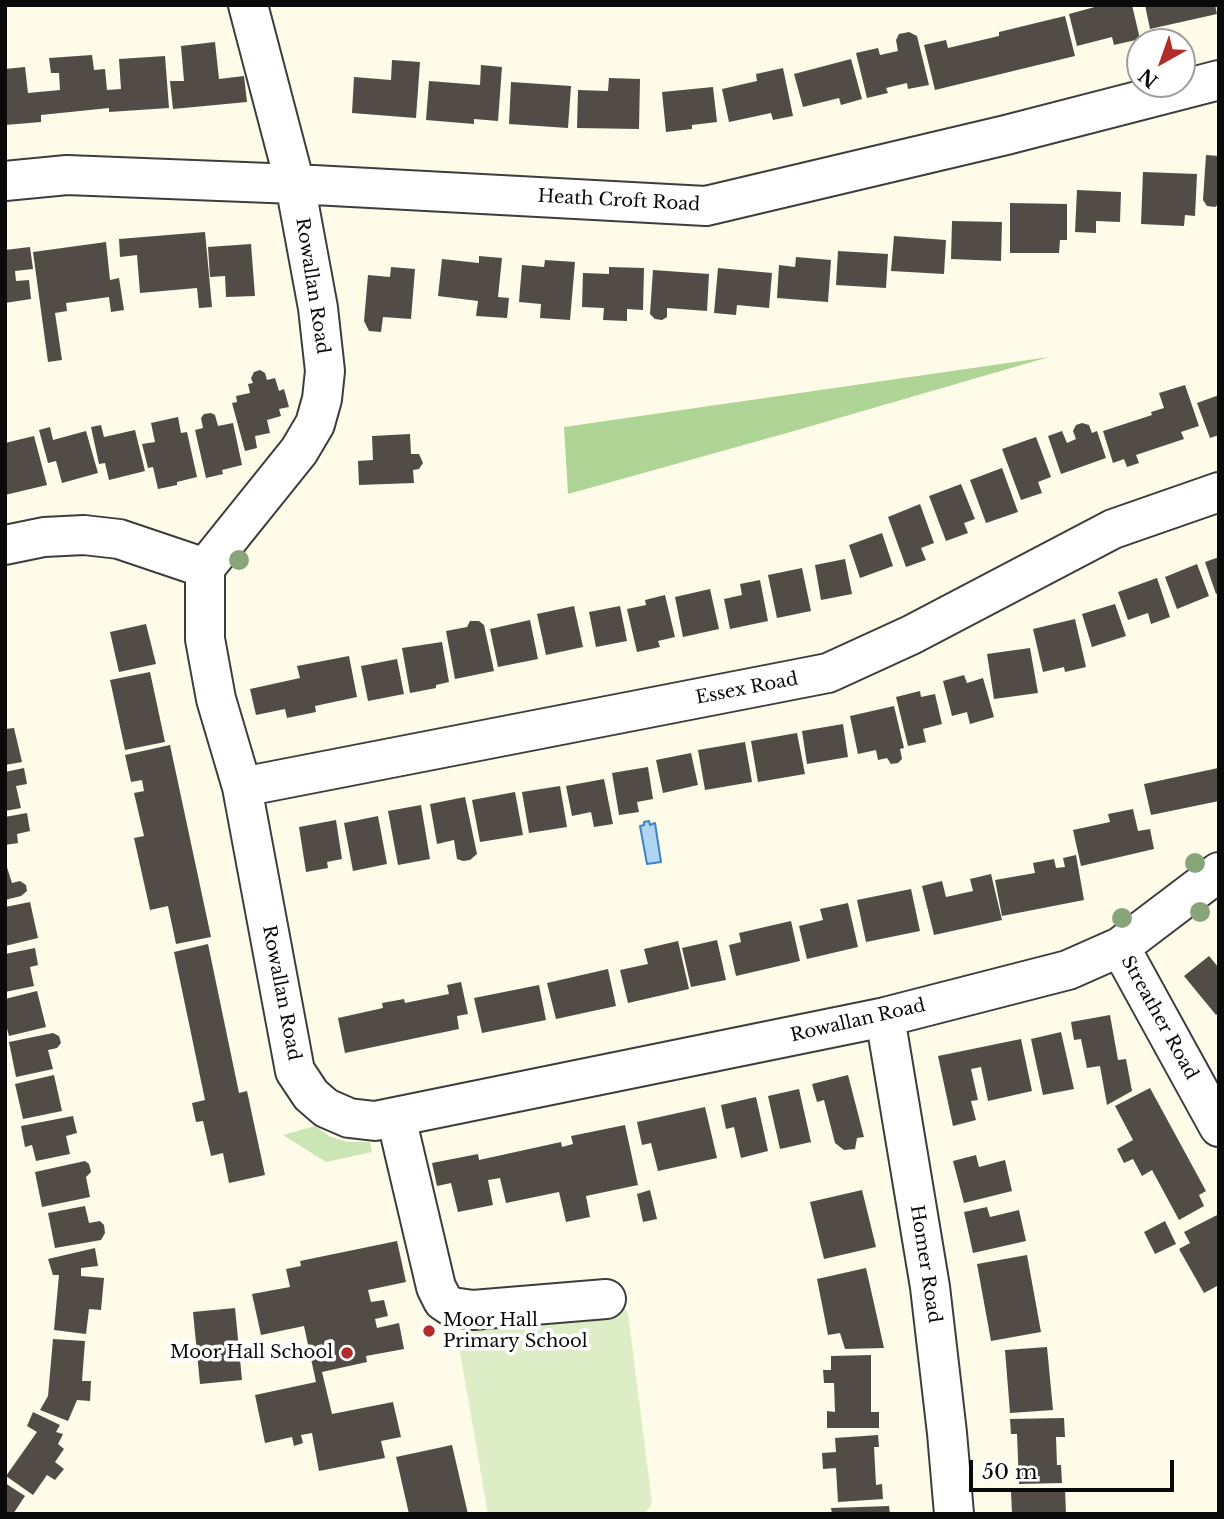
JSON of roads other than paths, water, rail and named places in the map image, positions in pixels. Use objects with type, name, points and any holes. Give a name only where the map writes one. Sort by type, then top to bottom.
[{"type":"street","name":"Rowallan Road","points":[[248,5],[295,184],[318,308],[325,372],[322,399],[315,424],[299,451],[205,568],[205,639],[216,699],[242,787],[296,1071],[311,1095],[326,1108],[349,1118],[375,1121],[885,1017],[1068,970],[1120,947],[1219,872]]},
{"type":"street","name":"Heath Croft Road","points":[[5,181],[67,175],[706,206],[1006,135],[1219,80]]},
{"type":"street","name":"Essex Road","points":[[242,787],[828,673],[911,635],[1113,529],[1219,492]]},
{"type":"street","points":[[5,545],[44,537],[84,535],[119,539],[205,568]]},
{"type":"street","name":"Streather Road","points":[[1120,947],[1219,1126]]},
{"type":"street","name":"Homer Road","points":[[885,1017],[930,1287],[954,1514]]},
{"type":"street","points":[[396,1117],[436,1287],[443,1301],[452,1307],[472,1310],[606,1299]]},
{"type":"water","points":[[649,821],[650,825],[655,823],[661,862],[647,864],[640,826]]},
{"type":"place","name":"Moor Hall Primary School","points":[[429,1331]]},
{"type":"place","name":"Moor Hall School","points":[[347,1353]]}]
